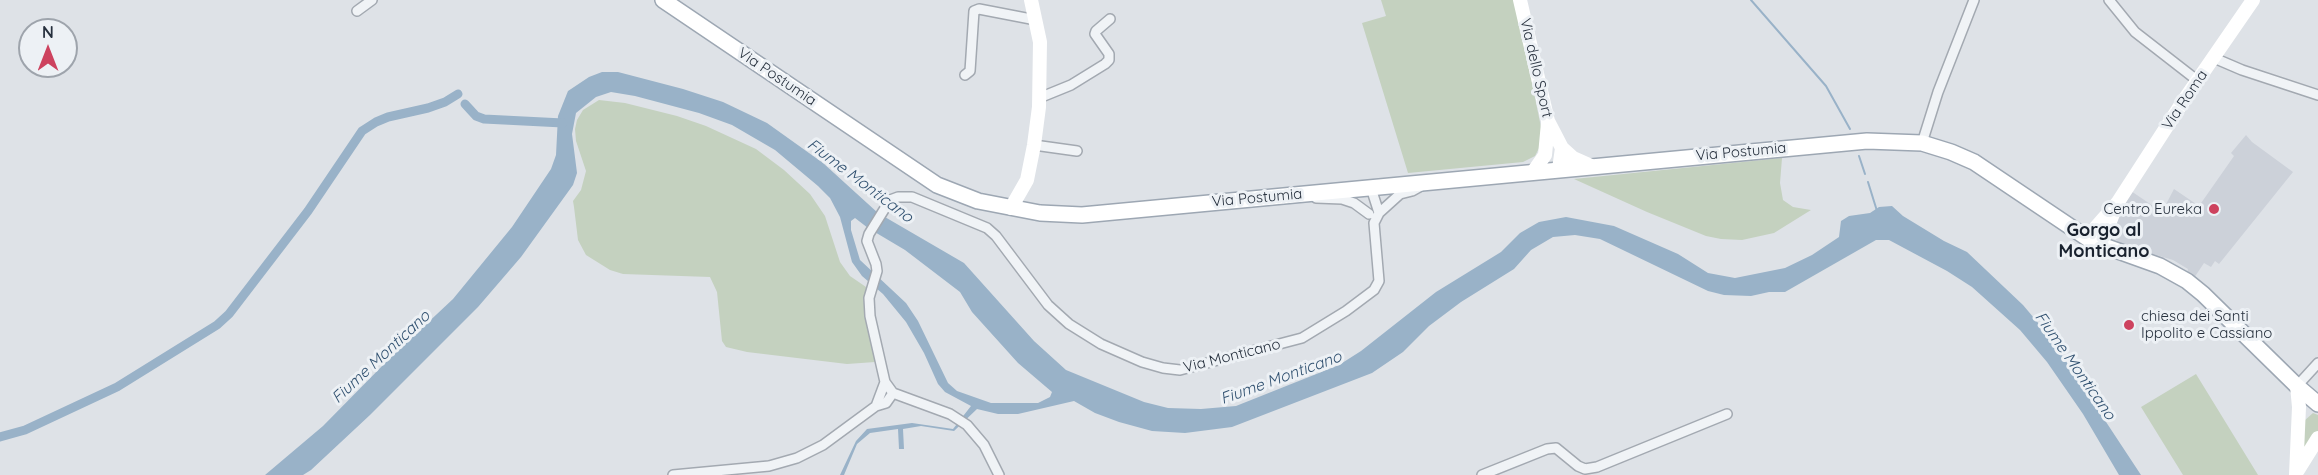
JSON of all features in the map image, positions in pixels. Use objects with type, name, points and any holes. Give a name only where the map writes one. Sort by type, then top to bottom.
[{"type":"main road","name":"Via Postumia","points":[[663,0],[937,185],[978,201],[1020,210],[1082,214],[1867,141],[1922,143],[1974,162],[2072,229],[2160,266],[2193,285],[2318,404]]},
{"type":"street","points":[[357,11],[372,0]]},
{"type":"street","points":[[1020,210],[1034,145],[1039,98],[1040,42],[1031,0]]},
{"type":"street","name":"Via dello Sport","points":[[1520,0],[1548,121],[1562,148]]},
{"type":"street","points":[[1922,143],[1938,92],[1974,0]]},
{"type":"street","points":[[2109,0],[2135,32],[2198,81]]},
{"type":"street","name":"Via Roma","points":[[2096,238],[2253,0]]},
{"type":"street","points":[[965,75],[970,71],[974,11],[979,9],[1036,20]]},
{"type":"street","points":[[1039,98],[1071,85],[1109,60],[1109,54],[1095,34],[1110,19]]},
{"type":"street","points":[[2214,58],[2241,70],[2318,95]]},
{"type":"street","points":[[1533,172],[1545,155],[1548,121]]},
{"type":"street","points":[[1547,141],[1558,169]]},
{"type":"street","points":[[1034,145],[1077,151]]},
{"type":"street","points":[[1558,169],[1562,148],[1574,158],[1591,166]]},
{"type":"street","points":[[1299,194],[1324,200],[1342,199],[1354,203],[1374,217],[1400,194],[1412,191],[1428,182]]},
{"type":"street","name":"Via Monticano","points":[[885,382],[870,316],[869,298],[877,271],[867,241],[888,203],[898,197],[912,197],[987,228],[996,236],[1048,305],[1069,324],[1109,348],[1142,362],[1170,370],[1190,369],[1302,338],[1346,311],[1374,290],[1379,281],[1371,188]]},
{"type":"street","points":[[2296,475],[2299,423],[2297,386],[2318,363]]},
{"type":"street","points":[[885,382],[893,393],[950,414],[967,425],[984,445],[999,475]]},
{"type":"street","points":[[876,406],[885,382]]},
{"type":"street","points":[[886,403],[893,393]]},
{"type":"street","points":[[673,475],[750,469],[797,459],[823,445],[876,406],[907,399]]},
{"type":"street","points":[[2299,423],[2307,413],[2318,410]]},
{"type":"street","points":[[1482,475],[1547,449],[1556,448],[1578,466],[1585,469],[1597,467],[1727,414]]},
{"type":"street","points":[[2296,475],[2318,438]]},
{"type":"shaded area","name":"Centro Eureka","points":[[2246,135],[2293,172],[2219,264],[2215,261],[2211,267],[2204,263],[2194,278],[2187,273],[2188,269],[2173,260],[2123,245],[2116,240],[2114,229],[2131,191],[2162,212],[2174,189],[2199,206],[2234,156],[2231,153]]},
{"type":"green space","points":[[1381,0],[1515,0],[1542,132],[1540,146],[1535,156],[1523,162],[1408,173],[1362,23],[1386,16]]},
{"type":"green space","points":[[599,100],[625,103],[706,126],[756,149],[810,194],[825,216],[840,262],[850,276],[866,287],[865,314],[875,362],[847,364],[747,352],[726,347],[722,341],[717,292],[710,277],[623,274],[610,270],[586,255],[578,240],[573,201],[581,190],[586,171],[576,141],[575,129],[583,110]]},
{"type":"green space","points":[[1782,158],[1780,183],[1783,200],[1793,207],[1811,210],[1774,233],[1742,240],[1706,236],[1574,179]]},
{"type":"green space","points":[[2196,374],[2258,475],[2183,475],[2141,407]]},
{"type":"green space","points":[[2313,413],[2318,415],[2318,431],[2306,448],[2302,449],[2304,421]]},
{"type":"water","points":[[602,72],[618,72],[723,102],[767,123],[823,163],[878,213],[964,263],[1034,341],[1066,370],[1144,402],[1168,408],[1201,409],[1236,406],[1339,365],[1361,351],[1436,292],[1501,252],[1520,233],[1539,222],[1566,217],[1614,226],[1678,254],[1708,273],[1735,278],[1785,268],[1812,255],[1839,237],[1841,221],[1849,216],[1870,213],[1879,207],[1892,206],[1903,216],[1967,252],[2023,305],[2050,337],[2141,475],[2119,475],[2083,414],[2047,362],[2020,330],[1972,287],[1889,240],[1876,240],[1785,292],[1769,292],[1751,296],[1724,295],[1708,291],[1600,239],[1575,235],[1553,237],[1531,250],[1514,269],[1461,302],[1429,326],[1403,352],[1372,373],[1232,427],[1185,433],[1152,431],[1095,413],[1074,401],[1018,414],[998,414],[977,409],[954,431],[921,426],[903,429],[904,449],[899,449],[898,429],[870,433],[857,444],[844,475],[840,475],[856,441],[867,429],[912,423],[953,429],[971,406],[945,392],[938,384],[906,322],[883,294],[862,276],[852,262],[840,217],[830,198],[818,186],[775,150],[732,125],[699,113],[611,92],[596,97],[576,113],[572,134],[577,173],[573,185],[521,257],[478,307],[370,415],[311,470],[303,475],[265,475],[323,426],[389,359],[453,299],[512,227],[551,169],[556,155],[558,116],[568,91],[589,77]],"holes":[[[855,218],[905,250],[960,292],[972,312],[1018,363],[1052,392],[1050,397],[1038,403],[991,403],[957,391],[948,383],[918,321],[906,303],[860,260],[851,230],[851,221]]]},
{"type":"waterway","points":[[1751,0],[1826,86],[1850,129]]},
{"type":"waterway","points":[[0,437],[25,430],[117,387],[217,325],[229,314],[308,211],[362,131],[388,117],[428,108],[458,94]]},
{"type":"waterway","points":[[465,104],[476,116],[484,119],[563,123]]},
{"type":"waterway","points":[[1859,156],[1865,174]]},
{"type":"waterway","points":[[1868,182],[1877,211]]},
{"type":"place","name":"Centro Eureka","points":[[2214,209]]},
{"type":"place","name":"chiesa dei Santi Ippolito e Cassiano","points":[[2129,325]]},
{"type":"district","name":"Gorgo al Monticano","points":[[2104,241]]},
{"type":"water label","name":"Fiume Monticano","points":[[860,181]]},
{"type":"water label","name":"Fiume Monticano","points":[[381,357]]},
{"type":"water label","name":"Fiume Monticano","points":[[2075,366]]},
{"type":"water label","name":"Fiume Monticano","points":[[1281,378]]}]
